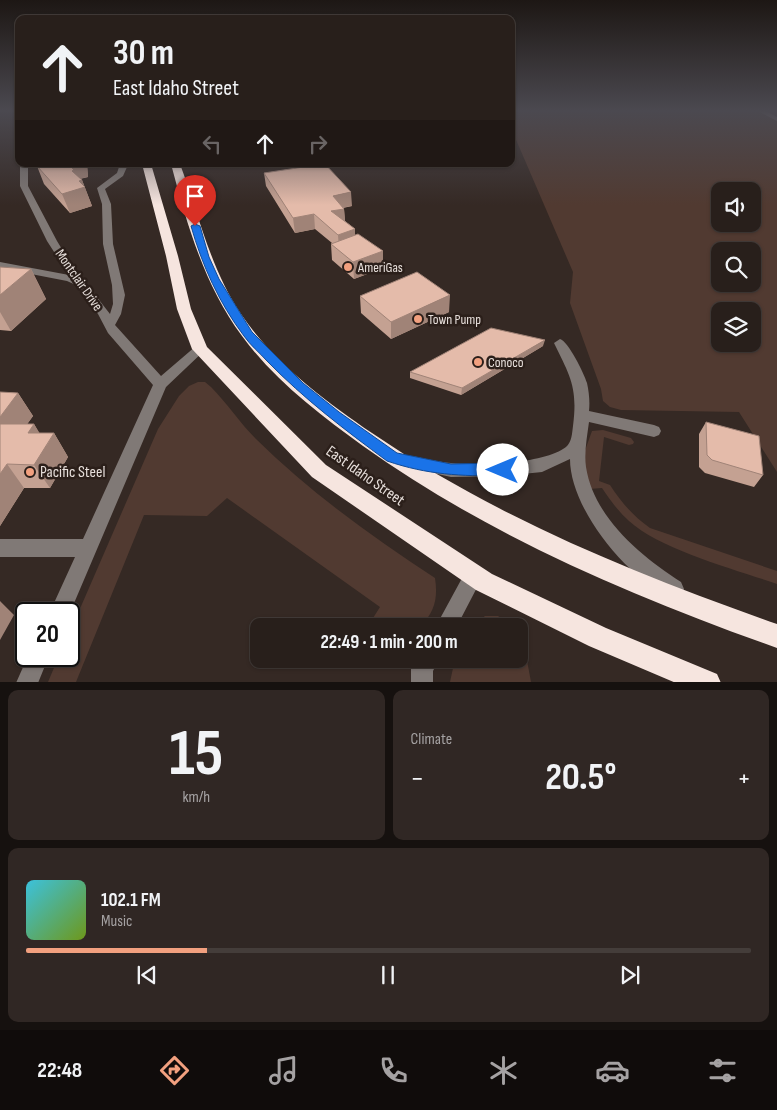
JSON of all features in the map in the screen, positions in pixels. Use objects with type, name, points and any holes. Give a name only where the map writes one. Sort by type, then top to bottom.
[{"type":"highway","name":"East Idaho Street","points":[[147,167],[172,256],[184,308],[200,349],[319,471],[484,582],[598,637],[708,682]]},
{"type":"highway","points":[[176,167],[205,257],[227,303],[248,334],[299,386],[334,416],[392,457],[495,518],[570,555],[655,592],[777,636]]},
{"type":"street","name":"Montclair Drive","points":[[24,167],[24,186],[67,266],[85,287],[104,314],[109,325],[160,384]]},
{"type":"street","points":[[109,325],[115,317],[119,302],[119,292],[108,244],[106,198],[101,188],[120,174],[123,167]]},
{"type":"street","points":[[0,265],[70,278],[85,287]]},
{"type":"street","points":[[560,343],[581,386],[583,414],[578,441],[578,470],[589,501],[609,535],[650,574],[710,612]]},
{"type":"street","points":[[64,602],[160,384],[200,349]]},
{"type":"street","points":[[583,414],[654,431]]},
{"type":"street","points":[[392,457],[451,470],[503,470],[542,465],[572,451],[578,441]]},
{"type":"street","points":[[0,548],[88,548]]},
{"type":"street","points":[[450,618],[474,576]]},
{"type":"street","points":[[27,682],[34,667]]},
{"type":"street","points":[[422,682],[423,668]]},
{"type":"shaded area","points":[[517,142],[777,142],[777,472],[739,412],[621,410],[610,407],[603,401],[601,389],[570,303],[573,272]]},
{"type":"shaded area","points":[[198,382],[205,382],[256,439],[298,477],[365,530],[435,578],[436,598],[428,618],[373,618],[380,607],[227,498],[207,516],[144,515],[76,682],[48,682],[54,667],[80,667],[80,609],[158,429],[179,396],[189,386]]},
{"type":"shaded area","points":[[603,430],[631,438],[634,442],[629,445],[604,437],[599,481],[610,485],[638,519],[650,528],[777,571],[777,584],[699,558],[660,541],[629,521],[602,488],[589,489],[583,456],[592,431]]},
{"type":"shaded area","points":[[485,616],[498,616],[501,618],[482,618]]},
{"type":"shaded area","points":[[528,666],[531,682],[450,682],[453,668],[528,668]]},
{"type":"building","points":[[38,167],[71,167],[74,170],[72,171],[82,180],[79,181],[85,187],[62,194]]},
{"type":"building","points":[[305,167],[328,167],[351,192],[333,196],[344,209],[331,211],[355,229],[338,235],[314,214],[293,218],[264,173]]},
{"type":"building","points":[[358,234],[383,251],[353,262],[331,244]]},
{"type":"building","points":[[0,267],[31,269],[0,295]]},
{"type":"building","points":[[417,272],[450,295],[391,322],[360,296]]},
{"type":"building","name":"Conoco","points":[[491,328],[545,340],[462,388],[410,372]]},
{"type":"building","points":[[0,392],[18,393],[0,417]]},
{"type":"building","points":[[706,422],[759,436],[763,475],[712,460],[707,455]]},
{"type":"building","points":[[0,424],[34,424],[28,433],[54,433],[34,465],[7,464],[0,474]]},
{"type":"place","name":"AmeriGas","points":[[348,267]]},
{"type":"place","name":"Town Pump","points":[[418,319]]},
{"type":"place","name":"Conoco","points":[[478,362]]},
{"type":"place","name":"Pacific Steel","points":[[30,472]]},
{"type":"route","points":[[195,226],[214,279],[227,303],[248,334],[299,386],[334,416],[392,457],[451,470],[503,470]]}]
